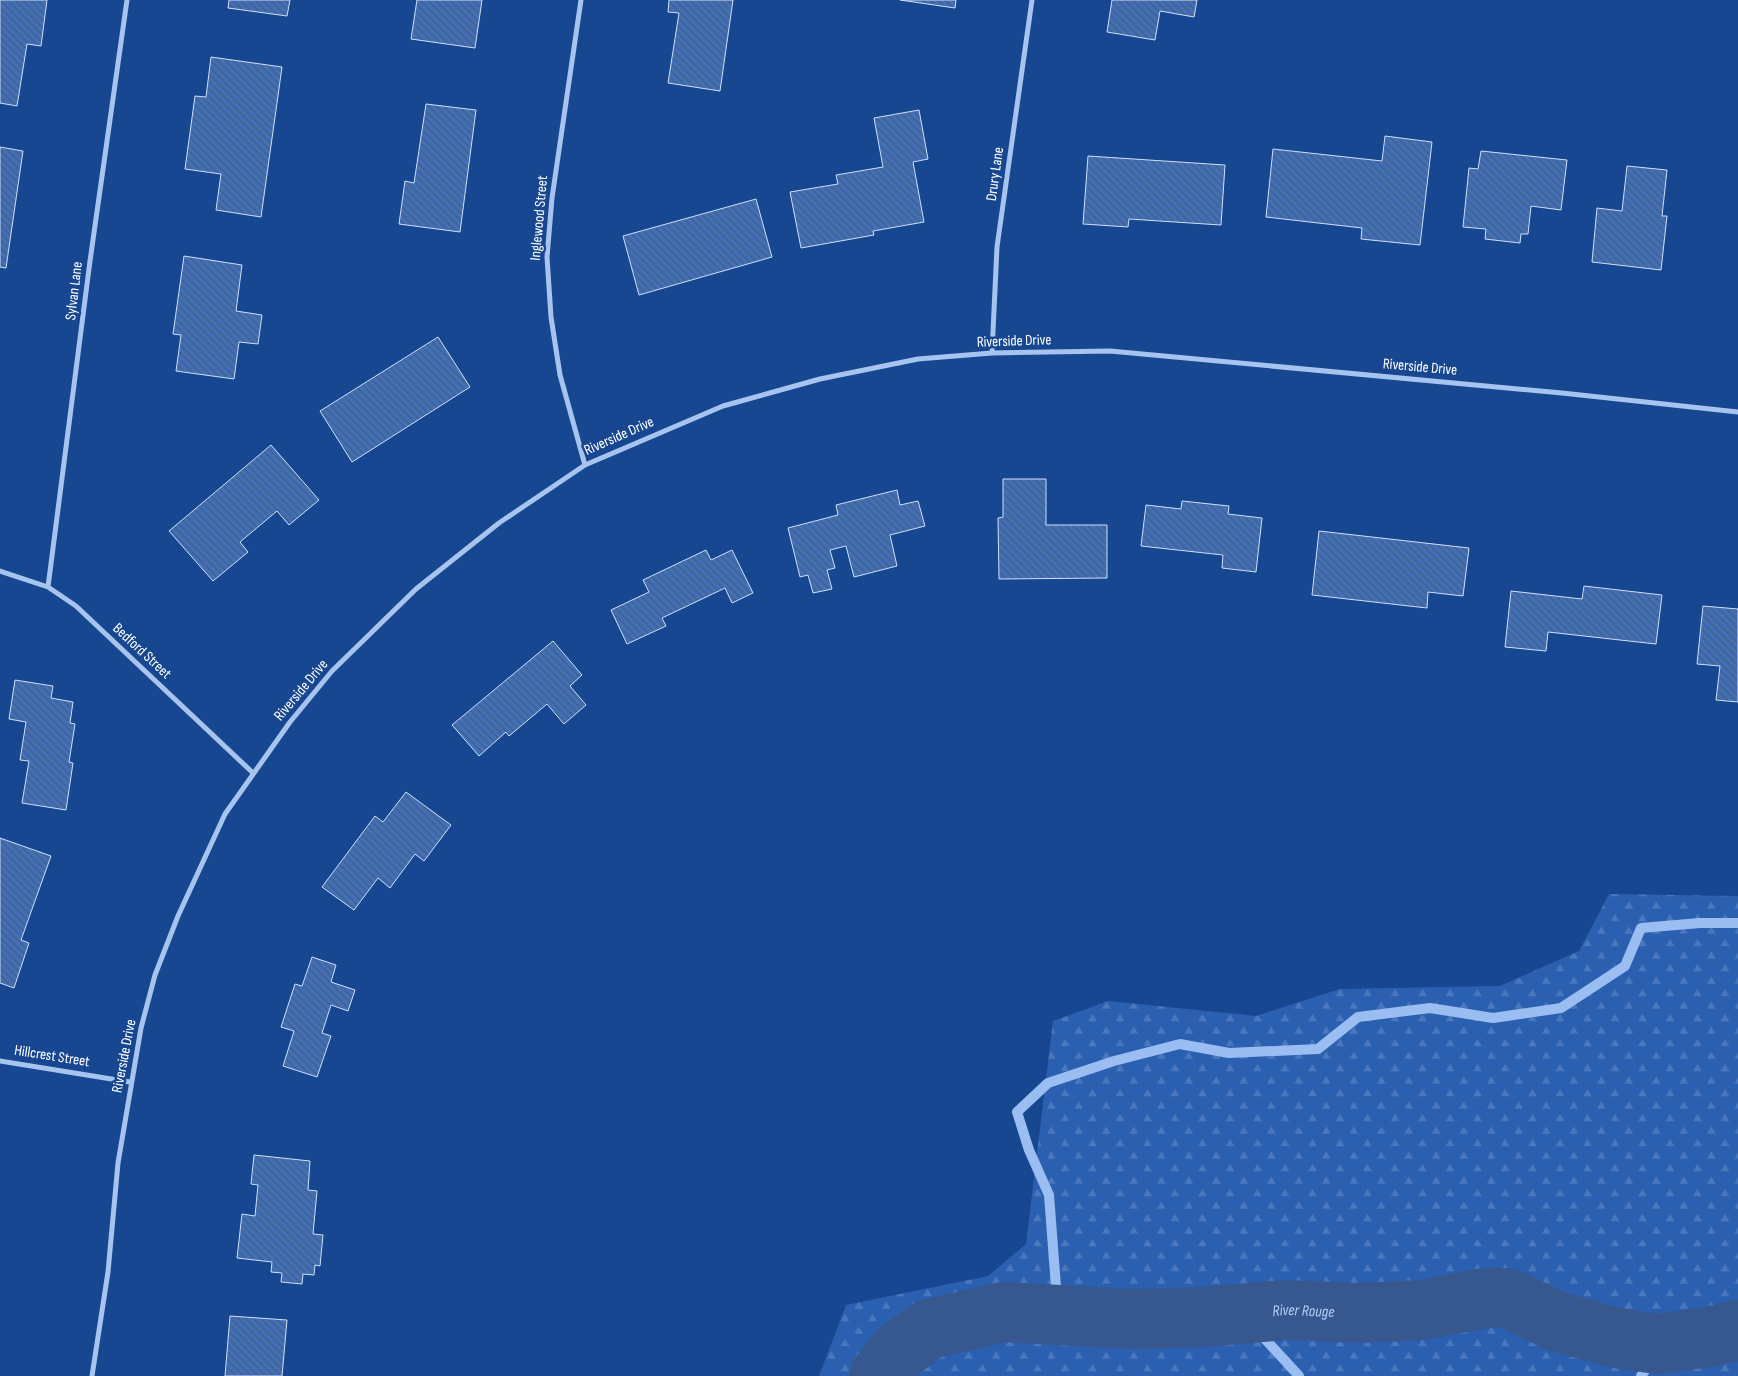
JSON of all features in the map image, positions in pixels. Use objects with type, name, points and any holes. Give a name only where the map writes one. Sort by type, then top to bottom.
[{"type":"street","name":"Sylvan Lane","points":[[48,587],[90,262],[127,0]]},
{"type":"street","name":"Inglewood Street","points":[[581,0],[552,198],[547,257],[551,317],[560,375],[585,465]]},
{"type":"street","name":"Drury Lane","points":[[992,353],[996,247],[1032,0]]},
{"type":"street","name":"Riverside Drive","points":[[92,1376],[108,1272],[118,1163],[130,1082],[141,1028],[155,974],[178,916],[224,814],[252,772],[332,671],[416,589],[499,523],[585,465],[723,406],[820,379],[918,359],[992,353],[1110,351],[1552,392],[1738,412]]},
{"type":"street","name":"Bedford Street","points":[[0,571],[48,587],[76,606],[252,772]]},
{"type":"street","name":"Hillcrest Street","points":[[0,1061],[130,1082]]},
{"type":"green space","points":[[1609,894],[1738,896],[1738,1376],[819,1376],[846,1305],[988,1276],[1026,1244],[1053,1021],[1108,1001],[1256,1016],[1340,989],[1500,986],[1579,951]]},
{"type":"building","points":[[0,0],[47,0],[41,46],[27,44],[17,106],[0,103]]},
{"type":"building","points":[[229,0],[290,0],[287,16],[228,8]]},
{"type":"building","points":[[417,0],[482,0],[475,48],[411,39]]},
{"type":"building","points":[[669,0],[733,0],[720,91],[668,83],[679,13],[668,12]]},
{"type":"building","points":[[900,0],[956,0],[955,8]]},
{"type":"building","points":[[1112,0],[1197,0],[1194,17],[1160,11],[1155,40],[1107,32]]},
{"type":"building","points":[[211,57],[282,67],[261,217],[216,210],[221,174],[185,169],[195,96],[206,97]]},
{"type":"building","points":[[426,104],[476,110],[460,232],[399,224],[405,181],[414,183]]},
{"type":"building","points":[[919,110],[928,159],[913,162],[924,222],[873,231],[874,235],[801,248],[790,192],[838,184],[836,175],[883,167],[874,118]]},
{"type":"building","points":[[1385,136],[1432,142],[1420,245],[1361,239],[1362,228],[1266,217],[1273,149],[1382,161]]},
{"type":"building","points":[[0,147],[23,151],[6,268],[0,267]]},
{"type":"building","points":[[1481,151],[1567,160],[1561,210],[1531,206],[1528,234],[1521,234],[1520,243],[1485,239],[1486,229],[1463,227],[1469,168],[1478,169]]},
{"type":"building","points":[[1088,156],[1225,165],[1221,225],[1129,219],[1128,227],[1083,224]]},
{"type":"building","points":[[1627,166],[1667,170],[1662,216],[1667,216],[1661,270],[1592,262],[1597,208],[1622,211]]},
{"type":"building","points":[[756,199],[772,257],[639,295],[623,236]]},
{"type":"building","points":[[184,256],[242,265],[236,311],[262,315],[258,344],[239,342],[234,379],[176,371],[181,335],[173,334]]},
{"type":"building","points":[[438,337],[470,387],[352,462],[320,411]]},
{"type":"building","points":[[271,445],[319,500],[289,525],[277,511],[240,542],[248,552],[213,581],[169,531]]},
{"type":"building","points":[[1003,479],[1046,479],[1046,525],[1107,525],[1107,578],[999,579],[998,518],[1003,517]]},
{"type":"building","points":[[897,490],[900,505],[918,501],[925,526],[890,535],[897,566],[854,577],[846,546],[830,550],[835,568],[827,570],[832,589],[813,593],[808,575],[800,577],[788,528],[838,515],[836,505]]},
{"type":"building","points":[[1182,501],[1229,506],[1228,514],[1262,518],[1256,572],[1222,568],[1223,555],[1141,546],[1146,505],[1181,509]]},
{"type":"building","points":[[1319,531],[1469,548],[1463,596],[1428,592],[1427,608],[1312,595]]},
{"type":"building","points":[[706,550],[711,560],[732,550],[753,593],[732,603],[725,588],[662,618],[666,626],[627,644],[611,610],[649,592],[643,580]]},
{"type":"building","points":[[1584,586],[1662,595],[1656,644],[1548,632],[1546,651],[1505,647],[1511,591],[1582,599]]},
{"type":"building","points":[[1703,606],[1738,609],[1738,702],[1716,700],[1720,666],[1697,664]]},
{"type":"building","points":[[553,641],[582,675],[570,686],[586,705],[564,724],[547,704],[509,736],[506,732],[479,756],[452,725]]},
{"type":"building","points":[[15,680],[53,686],[51,698],[73,702],[70,723],[75,724],[69,762],[73,763],[66,810],[22,803],[29,761],[20,760],[26,722],[9,719]]},
{"type":"building","points":[[406,792],[451,825],[424,861],[415,854],[390,888],[378,878],[354,910],[322,887],[375,816],[383,822]]},
{"type":"building","points":[[0,838],[51,856],[21,940],[29,943],[14,988],[0,983]]},
{"type":"building","points":[[312,957],[336,965],[331,982],[355,990],[348,1011],[331,1005],[322,1033],[331,1036],[317,1077],[283,1066],[294,1031],[281,1027],[295,984],[302,986]]},
{"type":"building","points":[[254,1155],[310,1161],[308,1190],[317,1191],[313,1234],[323,1235],[320,1266],[315,1265],[314,1275],[303,1274],[302,1284],[281,1282],[282,1273],[271,1272],[272,1262],[237,1258],[242,1214],[255,1216],[258,1185],[251,1184]]},
{"type":"building","points":[[230,1316],[287,1320],[282,1376],[225,1376]]},
{"type":"waterway","points":[[1058,1313],[1049,1195],[1029,1150],[1017,1112],[1048,1083],[1114,1061],[1180,1044],[1229,1053],[1318,1049],[1358,1017],[1430,1008],[1493,1018],[1561,1008],[1625,966],[1641,928],[1700,923],[1738,923]]},
{"type":"waterway","name":"River Rouge","points":[[879,1376],[899,1351],[929,1329],[1004,1312],[1131,1319],[1204,1317],[1286,1310],[1358,1313],[1422,1310],[1485,1298],[1508,1298],[1558,1322],[1617,1338],[1657,1344],[1709,1337],[1738,1330]]},
{"type":"waterway","points":[[1242,1314],[1299,1376]]},
{"type":"waterway","points":[[1641,1376],[1665,1344]]}]
